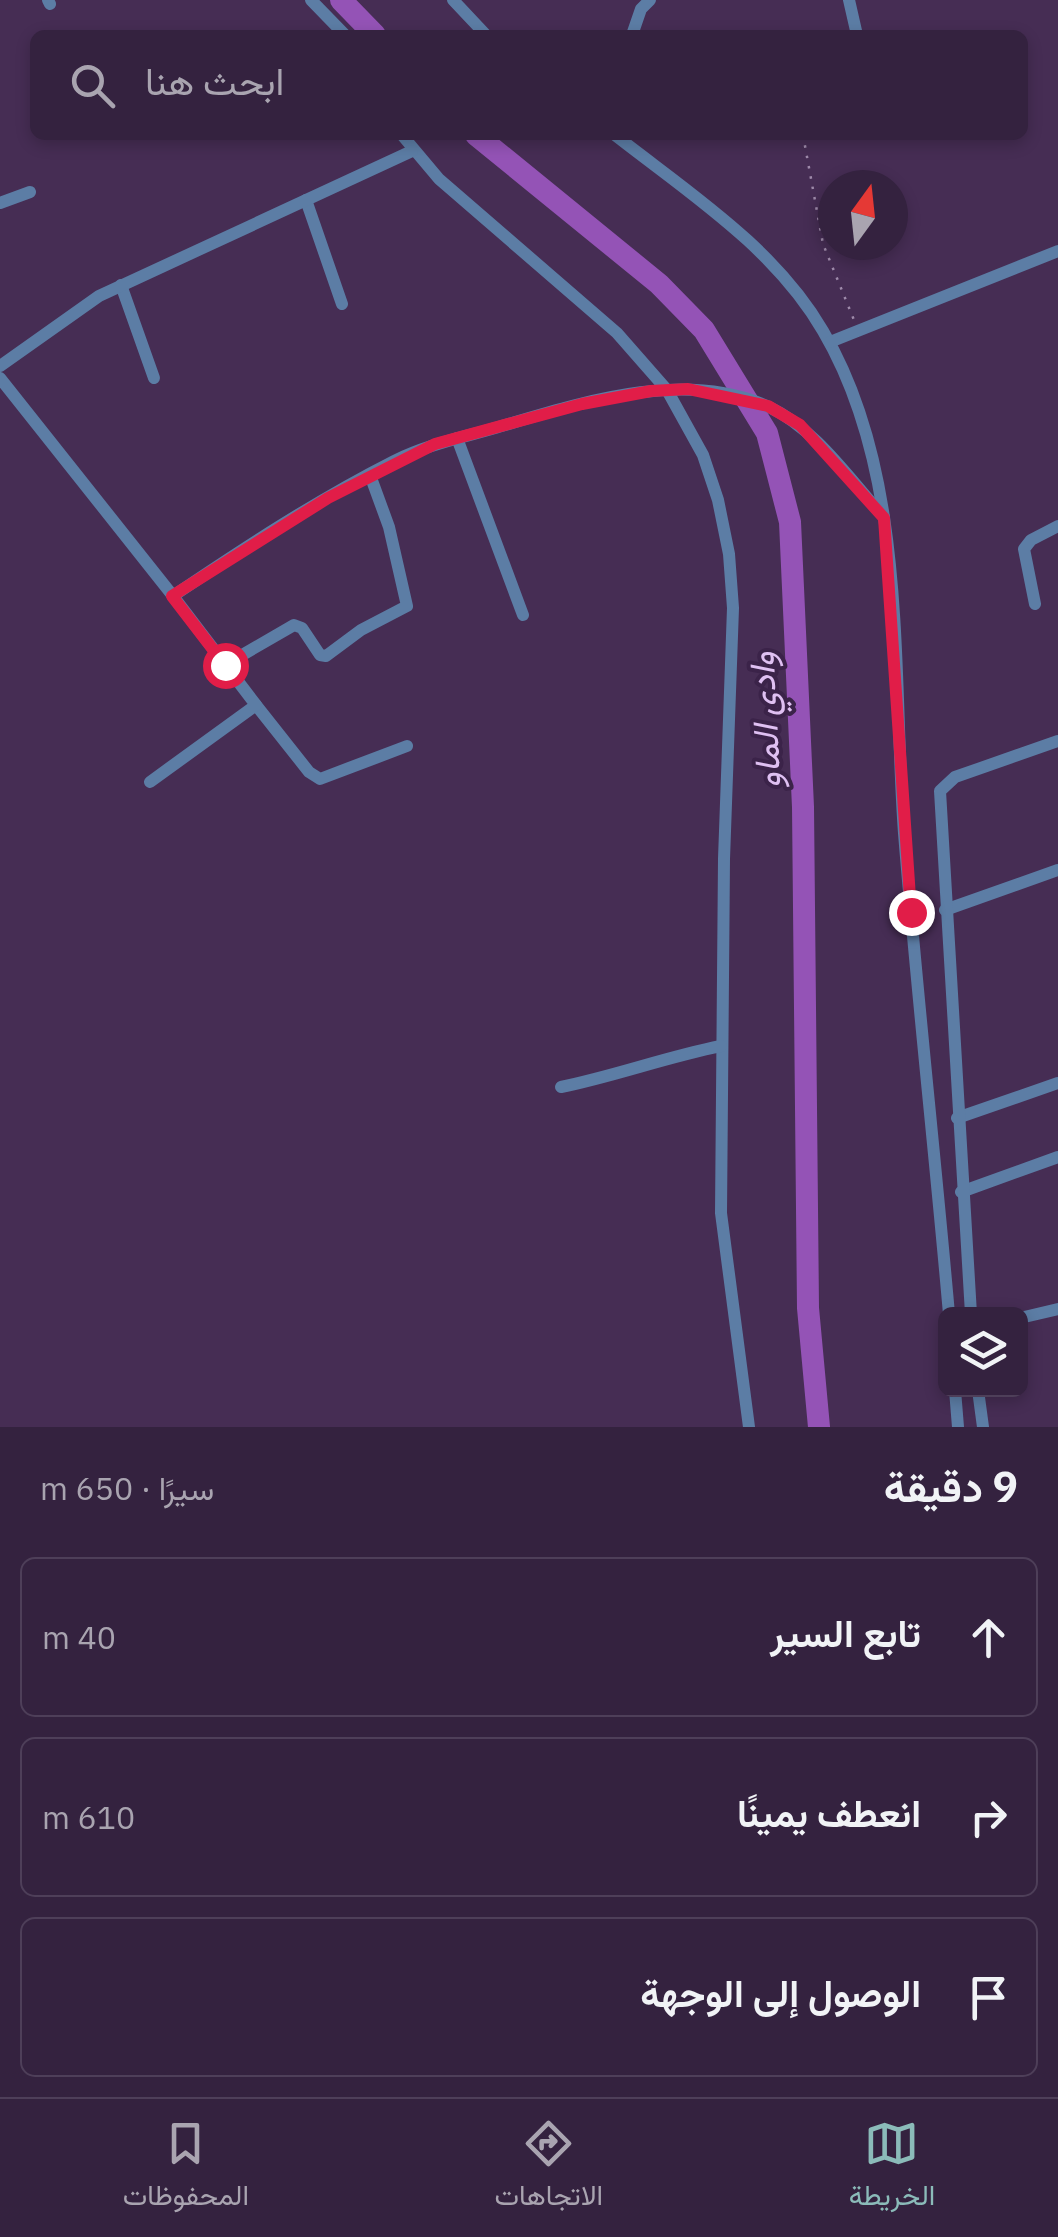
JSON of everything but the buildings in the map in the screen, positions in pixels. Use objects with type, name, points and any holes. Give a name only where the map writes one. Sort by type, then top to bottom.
[{"type":"street","points":[[311,0],[340,30]]},
{"type":"street","points":[[453,0],[481,30]]},
{"type":"street","points":[[634,30],[641,9],[650,0]]},
{"type":"street","points":[[848,0],[856,30]]},
{"type":"street","points":[[405,140],[439,180],[617,333],[667,390],[703,455],[729,554],[734,660],[721,1046],[721,1213],[749,1427]]},
{"type":"street","points":[[621,140],[766,257],[830,342],[866,421],[884,518],[921,1055],[948,1307]]},
{"type":"street","points":[[0,366],[40,341],[78,308],[120,285],[412,151]]},
{"type":"street","points":[[0,203],[30,192]]},
{"type":"street","points":[[306,200],[342,304]]},
{"type":"street","points":[[830,342],[1058,251]]},
{"type":"street","points":[[120,285],[154,378]]},
{"type":"street","points":[[0,378],[309,772],[320,779],[407,746]]},
{"type":"street","points":[[172,596],[370,475],[457,438],[582,404],[667,390],[732,396],[768,406],[800,425],[884,518]]},
{"type":"street","points":[[457,438],[523,615]]},
{"type":"street","points":[[225,665],[294,625],[302,628],[320,655],[326,656],[360,630],[407,606],[389,527],[370,475]]},
{"type":"street","points":[[1035,604],[1024,549],[1031,540],[1058,526]]},
{"type":"street","points":[[150,782],[256,706]]},
{"type":"street","points":[[970,1307],[940,791],[955,777],[1058,742]]},
{"type":"street","points":[[945,910],[1058,870]]},
{"type":"street","points":[[560,1086],[620,1076],[666,1058],[721,1046]]},
{"type":"street","points":[[957,1118],[1058,1083]]},
{"type":"street","points":[[961,1192],[1058,1157]]},
{"type":"street","points":[[1028,1316],[1058,1309]]},
{"type":"street","points":[[956,1397],[958,1427]]},
{"type":"street","points":[[979,1397],[983,1427]]},
{"type":"path","points":[[804,140],[823,244],[858,330]]},
{"type":"waterway","name":"وادي الماو","points":[[341,0],[370,30]]},
{"type":"waterway","name":"وادي الماو","points":[[482,140],[659,284],[704,330],[767,433],[790,522],[803,807],[808,1308],[819,1427]]},
{"type":"route","points":[[225,665],[172,596],[242,549],[396,460],[435,444],[524,419],[651,391],[688,389],[768,406],[800,425],[884,518],[911,912]]}]
